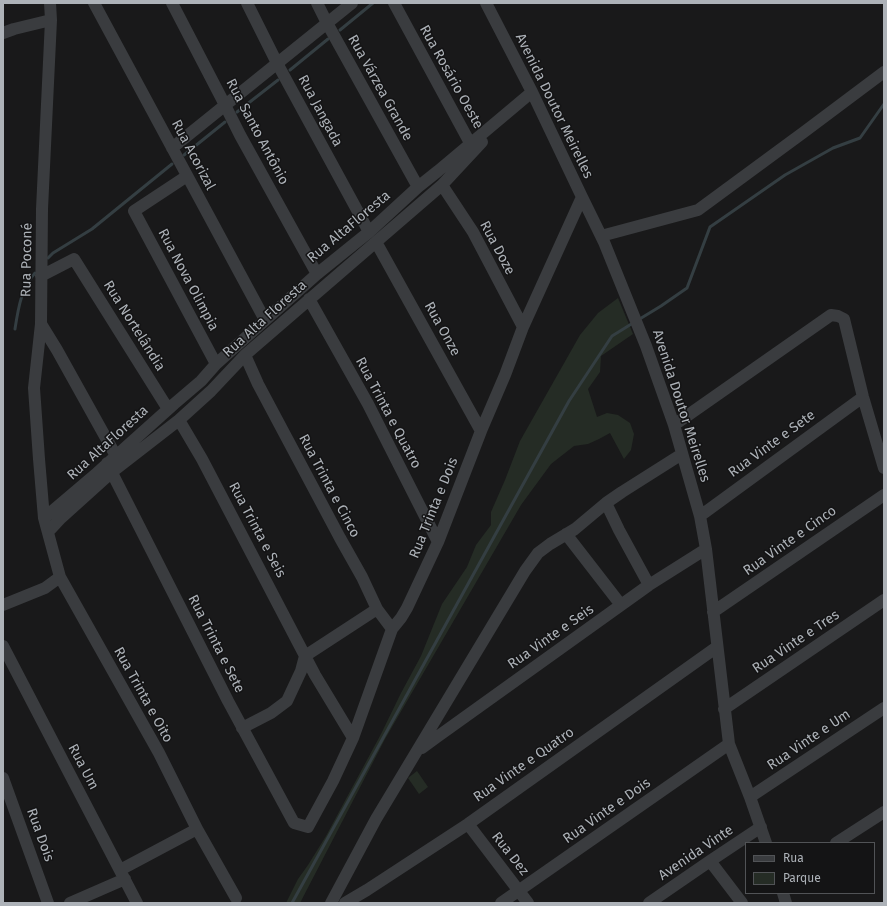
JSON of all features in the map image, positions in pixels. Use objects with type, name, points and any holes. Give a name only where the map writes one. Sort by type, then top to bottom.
[{"type":"street","name":"Rua Poconé","points":[[48,532],[44,518],[34,388],[41,324],[42,209],[51,20],[50,3]]},
{"type":"street","name":"Rua Acorizal","points":[[94,3],[265,320]]},
{"type":"street","name":"Rua Santo Antônio","points":[[172,3],[240,135],[316,274]]},
{"type":"street","name":"Rua Jangada","points":[[247,3],[372,237]]},
{"type":"street","name":"Rua Várzea Grande","points":[[318,3],[327,23],[418,186]]},
{"type":"street","points":[[172,148],[352,3]]},
{"type":"street","name":"Rua Rosário Oeste","points":[[394,3],[470,143]]},
{"type":"street","name":"Avenida Doutor Meirelles","points":[[486,3],[532,92],[601,236],[639,327],[674,425],[700,516],[706,549],[729,744],[766,842]]},
{"type":"street","points":[[3,33],[51,20]]},
{"type":"street","points":[[601,236],[698,210],[884,72]]},
{"type":"street","name":"Rua AltaFloresta","points":[[44,518],[91,478],[112,464],[168,409],[201,382],[216,364],[316,274],[372,237],[418,186],[532,92]]},
{"type":"street","name":"Rua Alta Floresta","points":[[48,532],[112,464],[179,420],[211,391],[245,355],[309,299],[372,237],[442,185],[484,140],[497,121]]},
{"type":"street","name":"Rua Nova Olimpia","points":[[187,176],[134,211],[216,364]]},
{"type":"street","name":"Rua Doze","points":[[442,185],[473,232],[523,327]]},
{"type":"street","name":"Rua Trinta e Dois","points":[[308,827],[333,781],[353,738],[392,628],[407,608],[438,542],[523,327],[582,197]]},
{"type":"street","name":"Rua Onze","points":[[372,237],[481,430]]},
{"type":"street","name":"Rua Nortelândia","points":[[41,276],[74,259],[168,409]]},
{"type":"street","name":"Rua Trinta e Quatro","points":[[309,299],[368,404],[438,542]]},
{"type":"street","points":[[674,425],[831,315],[838,316],[844,319],[863,397],[884,468]]},
{"type":"street","name":"Rua Trinta e Sete","points":[[41,324],[57,350],[242,728],[294,823],[308,827]]},
{"type":"street","name":"Rua Trinta e Cinco","points":[[245,355],[258,384],[362,578],[377,609],[392,628]]},
{"type":"street","points":[[201,382],[211,391]]},
{"type":"street","name":"Rua Vinte e Sete","points":[[700,516],[863,397]]},
{"type":"street","name":"Rua Trinta e Seis","points":[[179,420],[202,459],[305,656]]},
{"type":"street","points":[[331,903],[376,819],[525,571],[538,553],[575,528],[622,492],[682,454]]},
{"type":"street","name":"Rua Vinte e Cinco","points":[[713,612],[884,495]]},
{"type":"street","points":[[606,503],[649,585]]},
{"type":"street","name":"Rua Trinta e Oito","points":[[48,532],[60,576],[159,753],[197,829],[236,898]]},
{"type":"street","points":[[566,534],[621,605]]},
{"type":"street","name":"Rua Vinte e Seis","points":[[416,753],[443,732],[649,585],[706,549]]},
{"type":"street","points":[[3,605],[45,588],[60,576]]},
{"type":"street","name":"Rua Vinte e Tres","points":[[724,709],[884,600]]},
{"type":"street","points":[[242,728],[271,713],[287,701],[302,671],[305,656],[377,609]]},
{"type":"street","name":"Rua Um","points":[[3,646],[137,903]]},
{"type":"street","name":"Rua Vinte e Quatro","points":[[345,903],[468,824],[717,647]]},
{"type":"street","points":[[305,656],[353,738]]},
{"type":"street","name":"Rua Vinte e Um","points":[[750,797],[884,708]]},
{"type":"street","name":"Rua Vinte e Dois","points":[[501,903],[729,744]]},
{"type":"street","name":"Rua Dois","points":[[3,778],[48,903]]},
{"type":"street","points":[[838,842],[884,812]]},
{"type":"street","name":"Rua Dez","points":[[468,824],[528,903]]},
{"type":"street","name":"Avenida Vinte","points":[[649,903],[761,827]]},
{"type":"street","points":[[70,903],[122,875],[197,829]]},
{"type":"street","points":[[710,861],[742,903]]},
{"type":"green space","points":[[618,298],[633,334],[601,356],[600,372],[588,389],[597,417],[607,413],[618,415],[630,423],[634,434],[631,450],[624,459],[610,433],[588,444],[574,446],[551,464],[521,505],[385,739],[300,903],[286,903],[298,879],[326,836],[381,734],[421,656],[442,604],[467,567],[476,545],[491,525],[491,512],[520,441],[580,335],[598,313]]},
{"type":"green space","points":[[417,771],[428,787],[419,794],[408,778]]},
{"type":"waterway","points":[[340,30],[373,3]]},
{"type":"waterway","points":[[290,70],[328,39]]},
{"type":"waterway","points":[[237,112],[278,80]]},
{"type":"waterway","points":[[638,320],[687,288],[710,227],[785,175],[833,148],[860,138],[884,104]]},
{"type":"waterway","points":[[184,155],[225,122]]},
{"type":"waterway","points":[[48,258],[53,253],[92,229],[172,164]]},
{"type":"waterway","points":[[15,329],[23,292],[26,285],[35,273]]},
{"type":"waterway","points":[[292,903],[569,401],[612,336],[633,323]]}]
